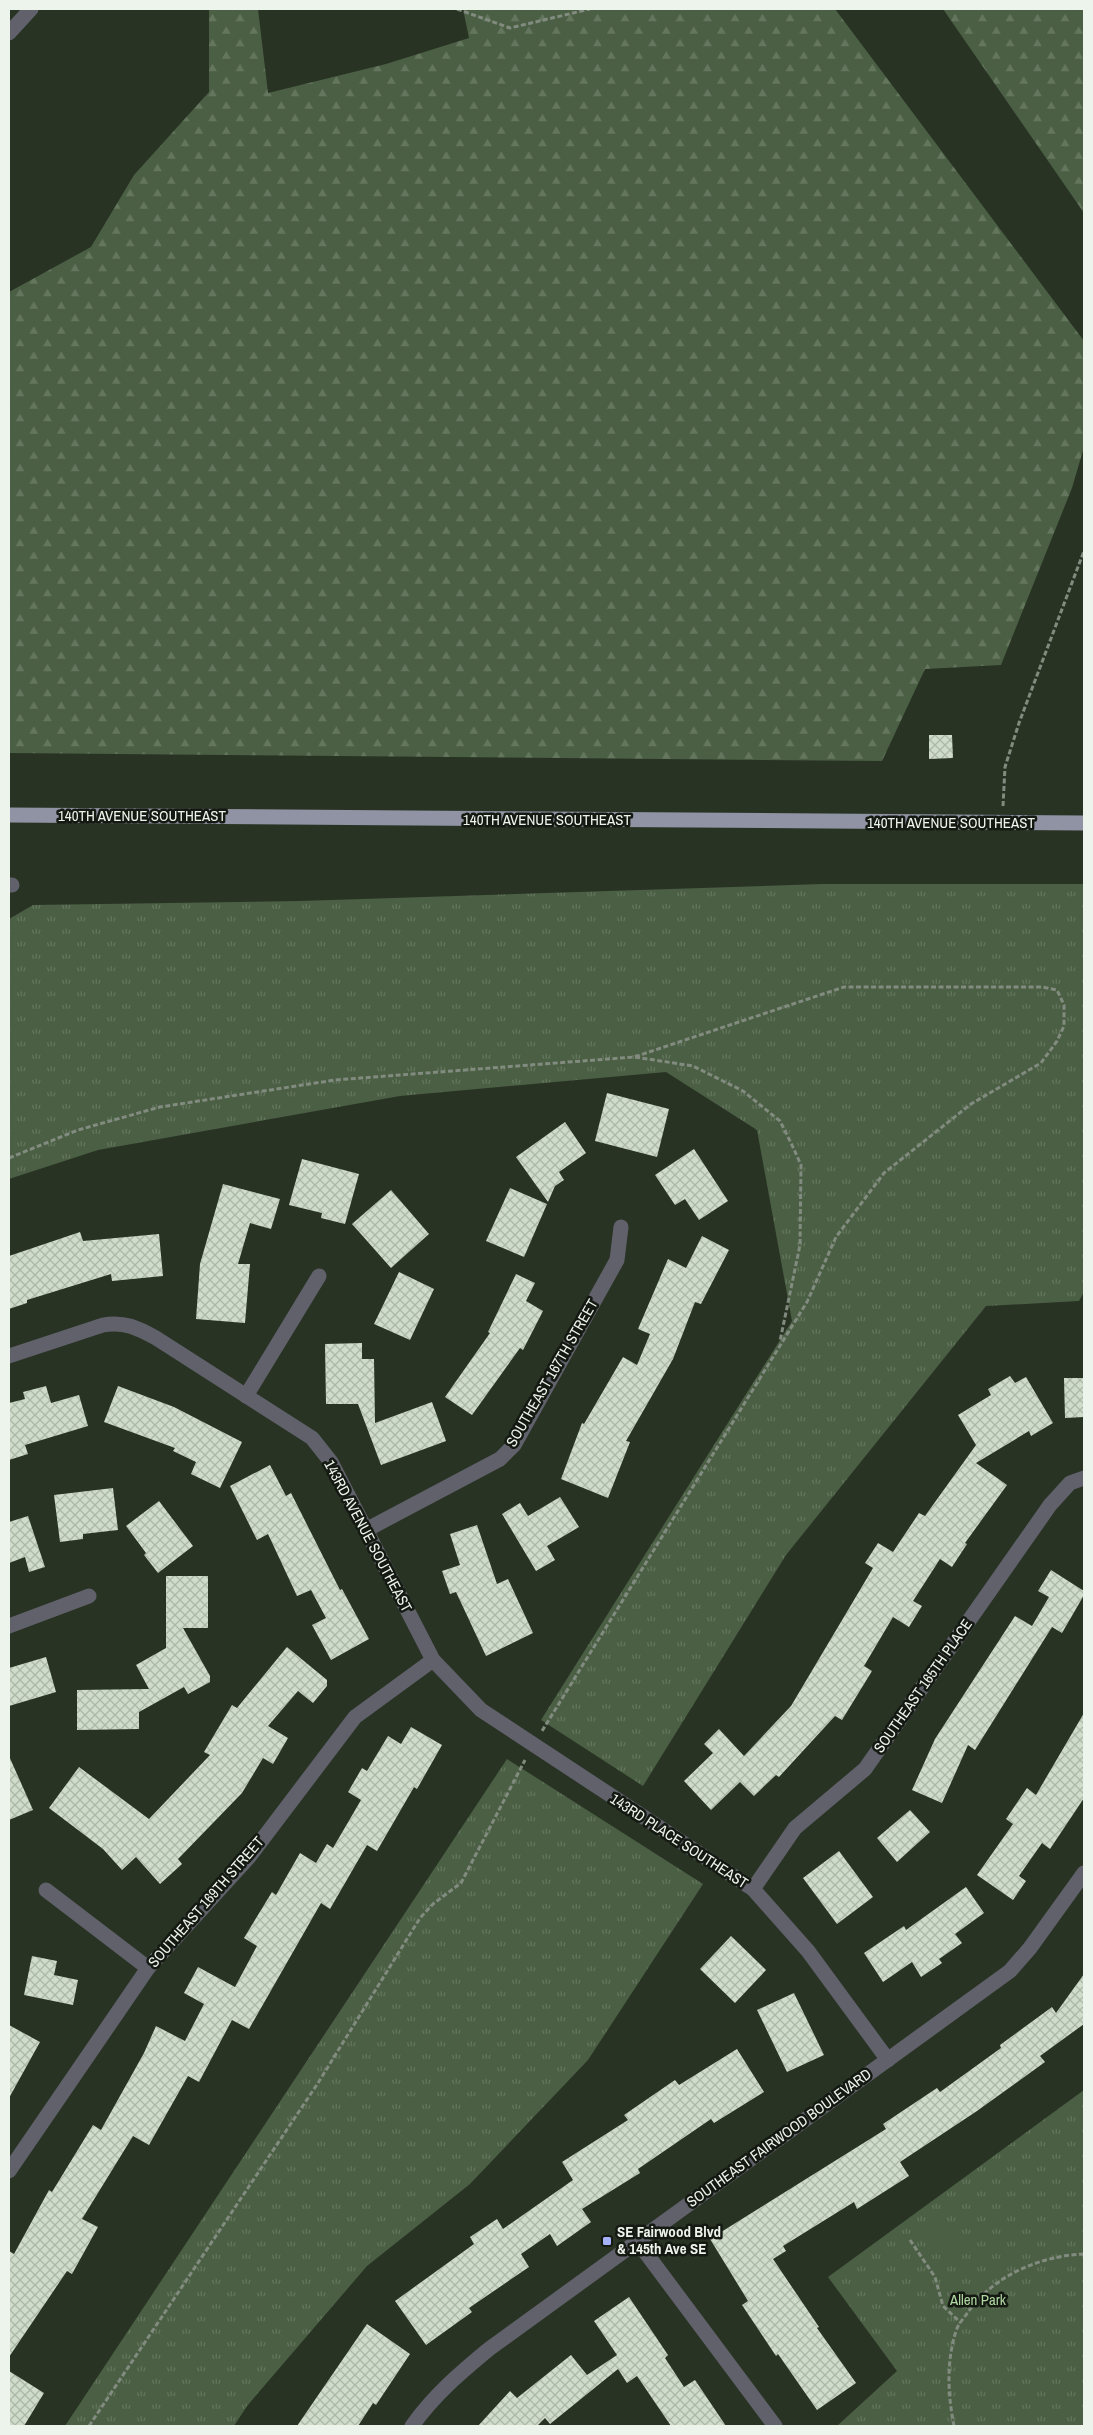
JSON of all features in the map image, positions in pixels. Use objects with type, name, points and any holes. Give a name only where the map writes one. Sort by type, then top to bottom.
[{"type":"main road","name":"140TH AVENUE SOUTHEAST","points":[[9,815],[1002,824],[1084,823]]},
{"type":"street","points":[[9,33],[31,9]]},
{"type":"street","name":"SOUTHEAST 167TH STREET","points":[[366,1530],[500,1459],[514,1445],[617,1260],[621,1227]]},
{"type":"street","points":[[246,1396],[318,1276]]},
{"type":"street","name":"143RD AVENUE SOUTHEAST","points":[[9,1356],[103,1324],[118,1322],[136,1327],[312,1438],[331,1462],[433,1660]]},
{"type":"street","name":"SOUTHEAST 165TH PLACE","points":[[753,1889],[795,1828],[865,1769],[1050,1505],[1070,1483],[1084,1478]]},
{"type":"street","points":[[9,1626],[89,1596]]},
{"type":"street","name":"143RD PLACE SOUTHEAST","points":[[433,1660],[481,1710],[753,1889],[808,1951],[888,2060]]},
{"type":"street","name":"SOUTHEAST 169TH STREET","points":[[9,2171],[148,1968],[249,1857],[355,1717],[433,1660]]},
{"type":"street","name":"SOUTHEAST FAIRWOOD BOULEVARD","points":[[412,2426],[432,2400],[453,2378],[637,2241],[1010,1971],[1030,1948],[1084,1873]]},
{"type":"street","points":[[46,1890],[148,1968]]},
{"type":"street","points":[[637,2241],[775,2426]]},
{"type":"path","points":[[457,9],[510,28],[590,9]]},
{"type":"path","points":[[1002,824],[1005,767],[1019,723],[1084,551]]},
{"type":"path","points":[[89,2426],[318,2083],[420,1918],[433,1904],[462,1883],[502,1802],[534,1745],[807,1302],[836,1238],[884,1173],[971,1104],[1042,1063],[1057,1041],[1064,1026],[1064,1005],[1056,990],[1042,987],[844,987],[634,1057]]},
{"type":"path","points":[[9,1158],[78,1130],[160,1107],[335,1080],[634,1057],[693,1066],[743,1091],[780,1121],[801,1165],[800,1245],[780,1341]]},
{"type":"path","points":[[910,2240],[935,2277],[943,2306],[961,2323]]},
{"type":"path","points":[[954,2426],[949,2400],[950,2357],[956,2329],[976,2300],[1025,2266],[1050,2258],[1084,2254]]},
{"type":"green space","points":[[209,9],[258,9],[268,93],[386,64],[469,38],[463,9],[835,9],[1084,341],[1084,447],[1072,488],[1001,665],[925,669],[882,761],[9,753],[9,292],[91,247],[134,175],[209,92]]},
{"type":"green space","points":[[943,9],[1084,9],[1084,213]]},
{"type":"green space","points":[[822,884],[1084,884],[1084,1292],[1079,1301],[986,1306],[786,1555],[643,1786],[541,1720],[792,1321],[757,1130],[666,1072],[400,1096],[98,1150],[9,1179],[9,919],[33,905],[300,901]]},
{"type":"green space","points":[[507,1759],[703,1884],[588,2060],[470,2184],[367,2266],[247,2406],[234,2426],[65,2426]]},
{"type":"green space","name":"Allen Park","points":[[1084,2090],[1084,2426],[837,2426],[897,2371],[828,2277]]},
{"type":"green space","points":[[945,2220],[968,2251],[953,2262],[930,2232]]},
{"type":"building","points":[[929,735],[952,735],[953,758],[929,759]]},
{"type":"building","points":[[607,1093],[669,1109],[657,1157],[595,1141]]},
{"type":"building","points":[[565,1122],[586,1153],[559,1172],[564,1180],[555,1186],[548,1202],[516,1157]]},
{"type":"building","points":[[694,1149],[728,1201],[699,1220],[685,1199],[675,1205],[655,1175]]},
{"type":"building","points":[[302,1159],[359,1174],[345,1224],[321,1218],[322,1213],[289,1205]]},
{"type":"building","points":[[223,1184],[280,1199],[271,1229],[250,1223],[238,1264],[250,1264],[245,1323],[196,1319],[200,1264]]},
{"type":"building","points":[[510,1188],[547,1204],[524,1257],[486,1241]]},
{"type":"building","points":[[391,1190],[429,1234],[391,1268],[352,1224]]},
{"type":"building","points":[[80,1232],[83,1241],[159,1234],[163,1276],[112,1281],[111,1274],[27,1300],[27,1303],[9,1309],[9,1256]]},
{"type":"building","points":[[702,1236],[729,1250],[701,1304],[695,1302],[673,1359],[626,1441],[630,1442],[608,1498],[561,1479],[582,1423],[584,1424],[623,1357],[637,1365],[650,1334],[638,1329],[668,1259],[686,1268]]},
{"type":"building","points":[[399,1272],[434,1289],[410,1340],[374,1324]]},
{"type":"building","points":[[516,1274],[535,1283],[526,1301],[543,1311],[523,1350],[520,1348],[472,1415],[445,1397],[490,1333],[488,1332]]},
{"type":"building","points":[[362,1343],[362,1359],[374,1359],[375,1423],[432,1402],[446,1441],[381,1465],[358,1404],[326,1404],[325,1344]]},
{"type":"building","points":[[1010,1376],[1015,1383],[1026,1377],[1053,1423],[1031,1436],[1029,1431],[976,1463],[1007,1485],[965,1543],[967,1544],[952,1567],[940,1559],[913,1601],[922,1606],[909,1627],[893,1617],[864,1666],[872,1671],[842,1720],[835,1716],[779,1777],[776,1775],[754,1796],[740,1782],[711,1810],[684,1781],[713,1753],[704,1744],[719,1729],[744,1756],[791,1706],[873,1568],[865,1563],[878,1543],[893,1552],[919,1513],[925,1516],[976,1445],[958,1415],[991,1395],[988,1389]]},
{"type":"building","points":[[1064,1378],[1084,1378],[1084,1417],[1065,1418]]},
{"type":"building","points":[[46,1386],[51,1403],[79,1395],[88,1426],[25,1445],[28,1454],[9,1460],[9,1403],[25,1399],[23,1392]]},
{"type":"building","points":[[118,1386],[174,1407],[242,1442],[220,1488],[191,1474],[196,1462],[173,1451],[175,1448],[104,1422]]},
{"type":"building","points":[[270,1465],[286,1496],[291,1493],[340,1590],[342,1589],[369,1639],[331,1660],[312,1625],[326,1618],[311,1590],[297,1596],[268,1534],[257,1540],[230,1486]]},
{"type":"building","points":[[113,1488],[118,1530],[83,1534],[83,1539],[60,1542],[54,1495]]},
{"type":"building","points":[[560,1497],[579,1527],[547,1546],[555,1560],[536,1571],[502,1514],[520,1503],[528,1516]]},
{"type":"building","points":[[159,1501],[193,1546],[158,1573],[126,1526]]},
{"type":"building","points":[[28,1516],[45,1567],[29,1572],[25,1557],[9,1563],[9,1522]]},
{"type":"building","points":[[477,1525],[497,1584],[508,1579],[533,1633],[486,1656],[456,1592],[450,1594],[442,1571],[460,1565],[450,1534]]},
{"type":"building","points":[[1051,1570],[1084,1591],[1084,1595],[1062,1633],[1052,1627],[975,1750],[968,1745],[942,1803],[912,1790],[935,1739],[1015,1616],[1032,1626],[1049,1597],[1038,1591]]},
{"type":"building","points":[[166,1576],[208,1576],[208,1628],[183,1628],[210,1676],[210,1682],[188,1694],[184,1687],[139,1712],[139,1729],[77,1730],[77,1690],[149,1689],[136,1665],[166,1648]]},
{"type":"building","points":[[287,1647],[327,1680],[327,1686],[313,1703],[298,1691],[268,1726],[288,1738],[273,1764],[263,1758],[242,1793],[178,1859],[182,1864],[160,1884],[136,1857],[122,1870],[103,1849],[49,1808],[79,1767],[149,1819],[210,1755],[204,1752],[232,1705],[237,1708]]},
{"type":"building","points":[[46,1657],[56,1692],[9,1706],[9,1668]]},
{"type":"building","points":[[1084,1713],[1084,1798],[1050,1849],[1042,1843],[1019,1876],[1026,1881],[1013,1900],[977,1875],[1013,1824],[1006,1819],[1027,1788],[1036,1795]]},
{"type":"building","points":[[411,1727],[442,1745],[417,1789],[414,1787],[377,1851],[367,1845],[330,1909],[321,1903],[249,2029],[232,2020],[199,2082],[188,2076],[149,2145],[133,2136],[82,2219],[98,2227],[72,2274],[67,2271],[9,2357],[9,2251],[14,2254],[49,2190],[52,2192],[93,2125],[101,2130],[144,2053],[156,2026],[185,2041],[204,2004],[184,1993],[198,1967],[235,1987],[257,1946],[244,1938],[272,1892],[276,1895],[300,1853],[316,1863],[327,1844],[333,1848],[361,1800],[348,1792],[362,1768],[367,1771],[388,1736],[401,1744]]},
{"type":"building","points":[[9,1756],[33,1810],[9,1820]]},
{"type":"building","points":[[910,1810],[930,1832],[897,1862],[877,1838]]},
{"type":"building","points":[[839,1851],[873,1897],[837,1924],[803,1878]]},
{"type":"building","points":[[966,1887],[984,1913],[955,1934],[962,1943],[939,1959],[942,1963],[921,1977],[912,1962],[883,1982],[864,1953],[904,1926],[906,1930]]},
{"type":"building","points":[[731,1936],[766,1970],[735,2003],[700,1969]]},
{"type":"building","points":[[32,1956],[57,1961],[54,1975],[78,1980],[73,2005],[24,1995]]},
{"type":"building","points":[[1084,1974],[1084,2024],[1040,2056],[1045,2062],[977,2111],[900,2162],[909,2176],[857,2209],[854,2202],[783,2246],[786,2251],[773,2259],[819,2327],[817,2328],[856,2383],[817,2410],[778,2354],[776,2356],[742,2305],[748,2301],[710,2239],[886,2129],[883,2124],[937,2088],[940,2092],[1001,2048],[1000,2045],[1052,2007],[1056,2013]]},
{"type":"building","points":[[794,1993],[824,2055],[787,2072],[757,2010]]},
{"type":"building","points":[[9,2025],[40,2042],[9,2098]]},
{"type":"building","points":[[737,2049],[764,2092],[714,2123],[711,2119],[638,2169],[640,2173],[582,2209],[591,2222],[557,2246],[550,2234],[521,2254],[529,2267],[469,2308],[472,2312],[426,2345],[395,2301],[474,2244],[470,2237],[497,2219],[503,2229],[573,2180],[562,2162],[628,2120],[624,2115],[675,2080],[679,2085]]},
{"type":"building","points":[[629,2297],[668,2355],[665,2358],[684,2387],[695,2380],[726,2426],[671,2426],[637,2376],[627,2383],[618,2369],[550,2424],[545,2418],[537,2426],[478,2426],[510,2391],[517,2398],[571,2355],[587,2375],[617,2355],[594,2321]]},
{"type":"building","points":[[367,2324],[410,2354],[376,2405],[373,2403],[358,2426],[297,2426]]},
{"type":"building","points":[[9,2371],[44,2393],[24,2426],[9,2426]]},
{"type":"place","name":"SE Fairwood Blvd & 145th Ave SE","points":[[607,2241]]}]
